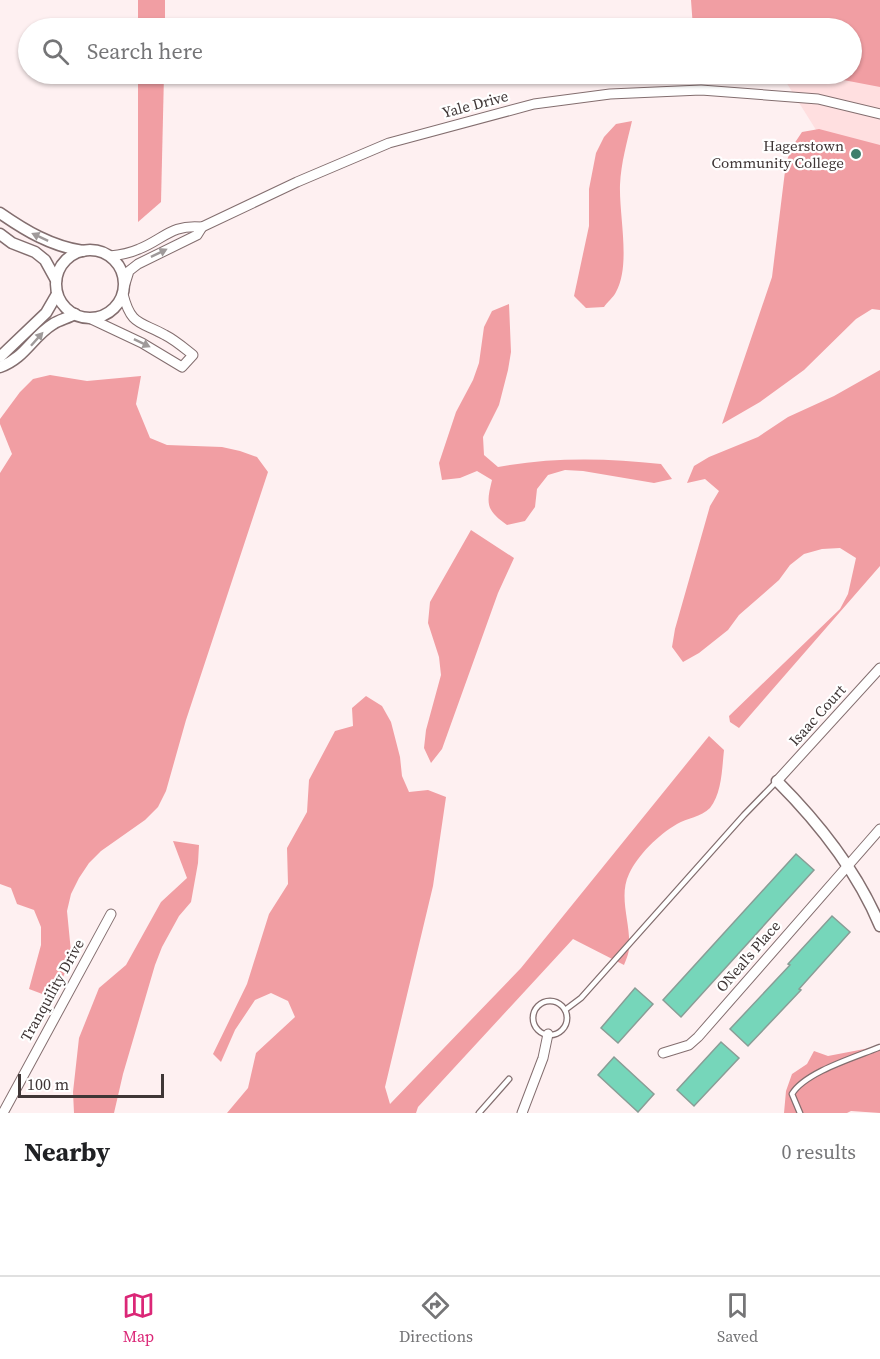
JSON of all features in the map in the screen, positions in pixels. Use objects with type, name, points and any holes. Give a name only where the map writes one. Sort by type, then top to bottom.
[{"type":"street","name":"Yale Drive","points":[[110,256],[142,248],[169,232],[189,226],[202,226],[389,143],[534,104],[610,94],[701,90],[818,99],[880,114]]},
{"type":"street","points":[[0,213],[27,232],[53,243],[83,251],[97,251],[110,256],[120,267],[126,308],[138,324],[166,335],[193,355],[182,367],[142,343],[89,318],[75,315],[64,306],[57,294],[56,280],[65,261],[83,251]]},
{"type":"street","name":"Yale Drive","points":[[123,291],[129,271],[138,264],[197,235],[202,226]]},
{"type":"street","points":[[0,234],[12,243],[35,252],[45,260],[56,280]]},
{"type":"street","points":[[89,318],[110,312],[120,301],[123,291]]},
{"type":"street","points":[[0,357],[46,313],[57,294]]},
{"type":"street","points":[[0,367],[26,352],[36,339],[55,322],[75,315]]},
{"type":"street","name":"Isaac Court","points":[[777,781],[880,668]]},
{"type":"street","points":[[777,781],[809,816],[848,866],[880,926]]},
{"type":"street","name":"ONeal's Place","points":[[663,1053],[689,1045],[698,1037],[880,829]]},
{"type":"street","name":"Tranquility Drive","points":[[3,1113],[111,914]]},
{"type":"street","points":[[522,1113],[543,1058],[548,1034]]},
{"type":"lane","points":[[565,1010],[581,998],[777,781]]},
{"type":"lane","points":[[550,1001],[565,1010],[567,1019],[563,1029],[559,1032],[543,1033],[535,1025],[534,1014],[540,1005],[550,1001]]},
{"type":"lane","points":[[800,1113],[792,1094],[798,1084],[880,1047]]},
{"type":"lane","points":[[479,1113],[509,1079]]},
{"type":"shaded area","points":[[138,0],[165,0],[165,18],[138,18]]},
{"type":"shaded area","points":[[691,0],[880,0],[880,87],[862,84],[862,18],[692,18]]},
{"type":"shaded area","name":"Hagerstown Community College","points":[[880,0],[880,232],[787,84],[862,84],[862,18]]},
{"type":"shaded area","points":[[138,84],[164,84],[161,202],[138,222]]},
{"type":"shaded area","points":[[632,121],[620,185],[624,254],[620,281],[615,294],[604,307],[586,308],[574,296],[589,226],[589,189],[596,153],[604,137],[616,124]]},
{"type":"shaded area","points":[[819,129],[880,145],[880,310],[872,309],[856,319],[804,370],[760,402],[722,424],[772,277],[786,163],[792,147],[802,132]]},
{"type":"shaded area","points":[[509,304],[511,352],[499,405],[483,437],[484,455],[498,467],[538,461],[579,460],[661,464],[672,479],[654,483],[565,470],[548,475],[537,489],[535,507],[525,521],[507,525],[495,515],[489,506],[492,480],[477,471],[460,478],[442,480],[439,463],[456,412],[479,363],[484,327],[492,311]]},
{"type":"shaded area","points":[[880,370],[880,566],[739,728],[730,722],[729,716],[840,609],[848,594],[856,558],[840,548],[822,549],[804,554],[790,565],[779,580],[739,615],[728,630],[699,653],[683,662],[672,647],[675,629],[710,506],[719,491],[705,479],[687,483],[694,466],[709,457],[758,437],[788,417],[834,396]]},
{"type":"shaded area","points":[[50,375],[87,381],[141,376],[136,404],[150,438],[167,445],[222,447],[240,451],[257,457],[268,472],[186,720],[166,791],[158,807],[145,820],[101,851],[79,878],[71,894],[67,911],[71,952],[67,969],[59,985],[45,995],[29,989],[41,945],[41,927],[34,910],[17,904],[11,888],[0,884],[0,473],[12,454],[0,419],[33,379]]},
{"type":"shaded area","points":[[471,530],[514,558],[498,593],[442,749],[431,763],[424,748],[426,730],[441,675],[439,657],[428,623],[430,602]]},
{"type":"shaded area","points":[[366,696],[382,706],[391,722],[400,757],[402,776],[409,792],[428,790],[446,797],[433,886],[385,1087],[390,1104],[521,968],[709,736],[724,750],[719,788],[710,808],[677,824],[663,834],[643,853],[629,874],[625,901],[629,948],[624,965],[573,939],[418,1107],[416,1113],[227,1113],[248,1088],[256,1053],[295,1017],[288,1001],[271,993],[255,1000],[235,1030],[221,1062],[213,1054],[247,984],[269,914],[288,884],[287,848],[307,812],[309,780],[335,731],[353,726],[352,708]]},
{"type":"shaded area","points":[[173,841],[199,845],[191,902],[179,916],[155,965],[114,1113],[74,1113],[73,1092],[79,1038],[99,988],[126,965],[161,902],[187,878]]},
{"type":"shaded area","points":[[880,1046],[880,1113],[851,1111],[847,1113],[784,1113],[786,1091],[792,1074],[807,1064],[814,1051],[828,1056]]},
{"type":"building","points":[[796,854],[814,870],[681,1017],[663,1000]]},
{"type":"building","points":[[832,916],[850,932],[799,989],[801,990],[748,1046],[730,1029]]},
{"type":"building","points":[[635,988],[653,1004],[618,1043],[601,1028]]},
{"type":"building","points":[[721,1042],[739,1058],[694,1106],[677,1090]]},
{"type":"building","points":[[614,1057],[654,1094],[638,1112],[598,1075]]},
{"type":"place","name":"Hagerstown Community College","points":[[856,154]]}]
